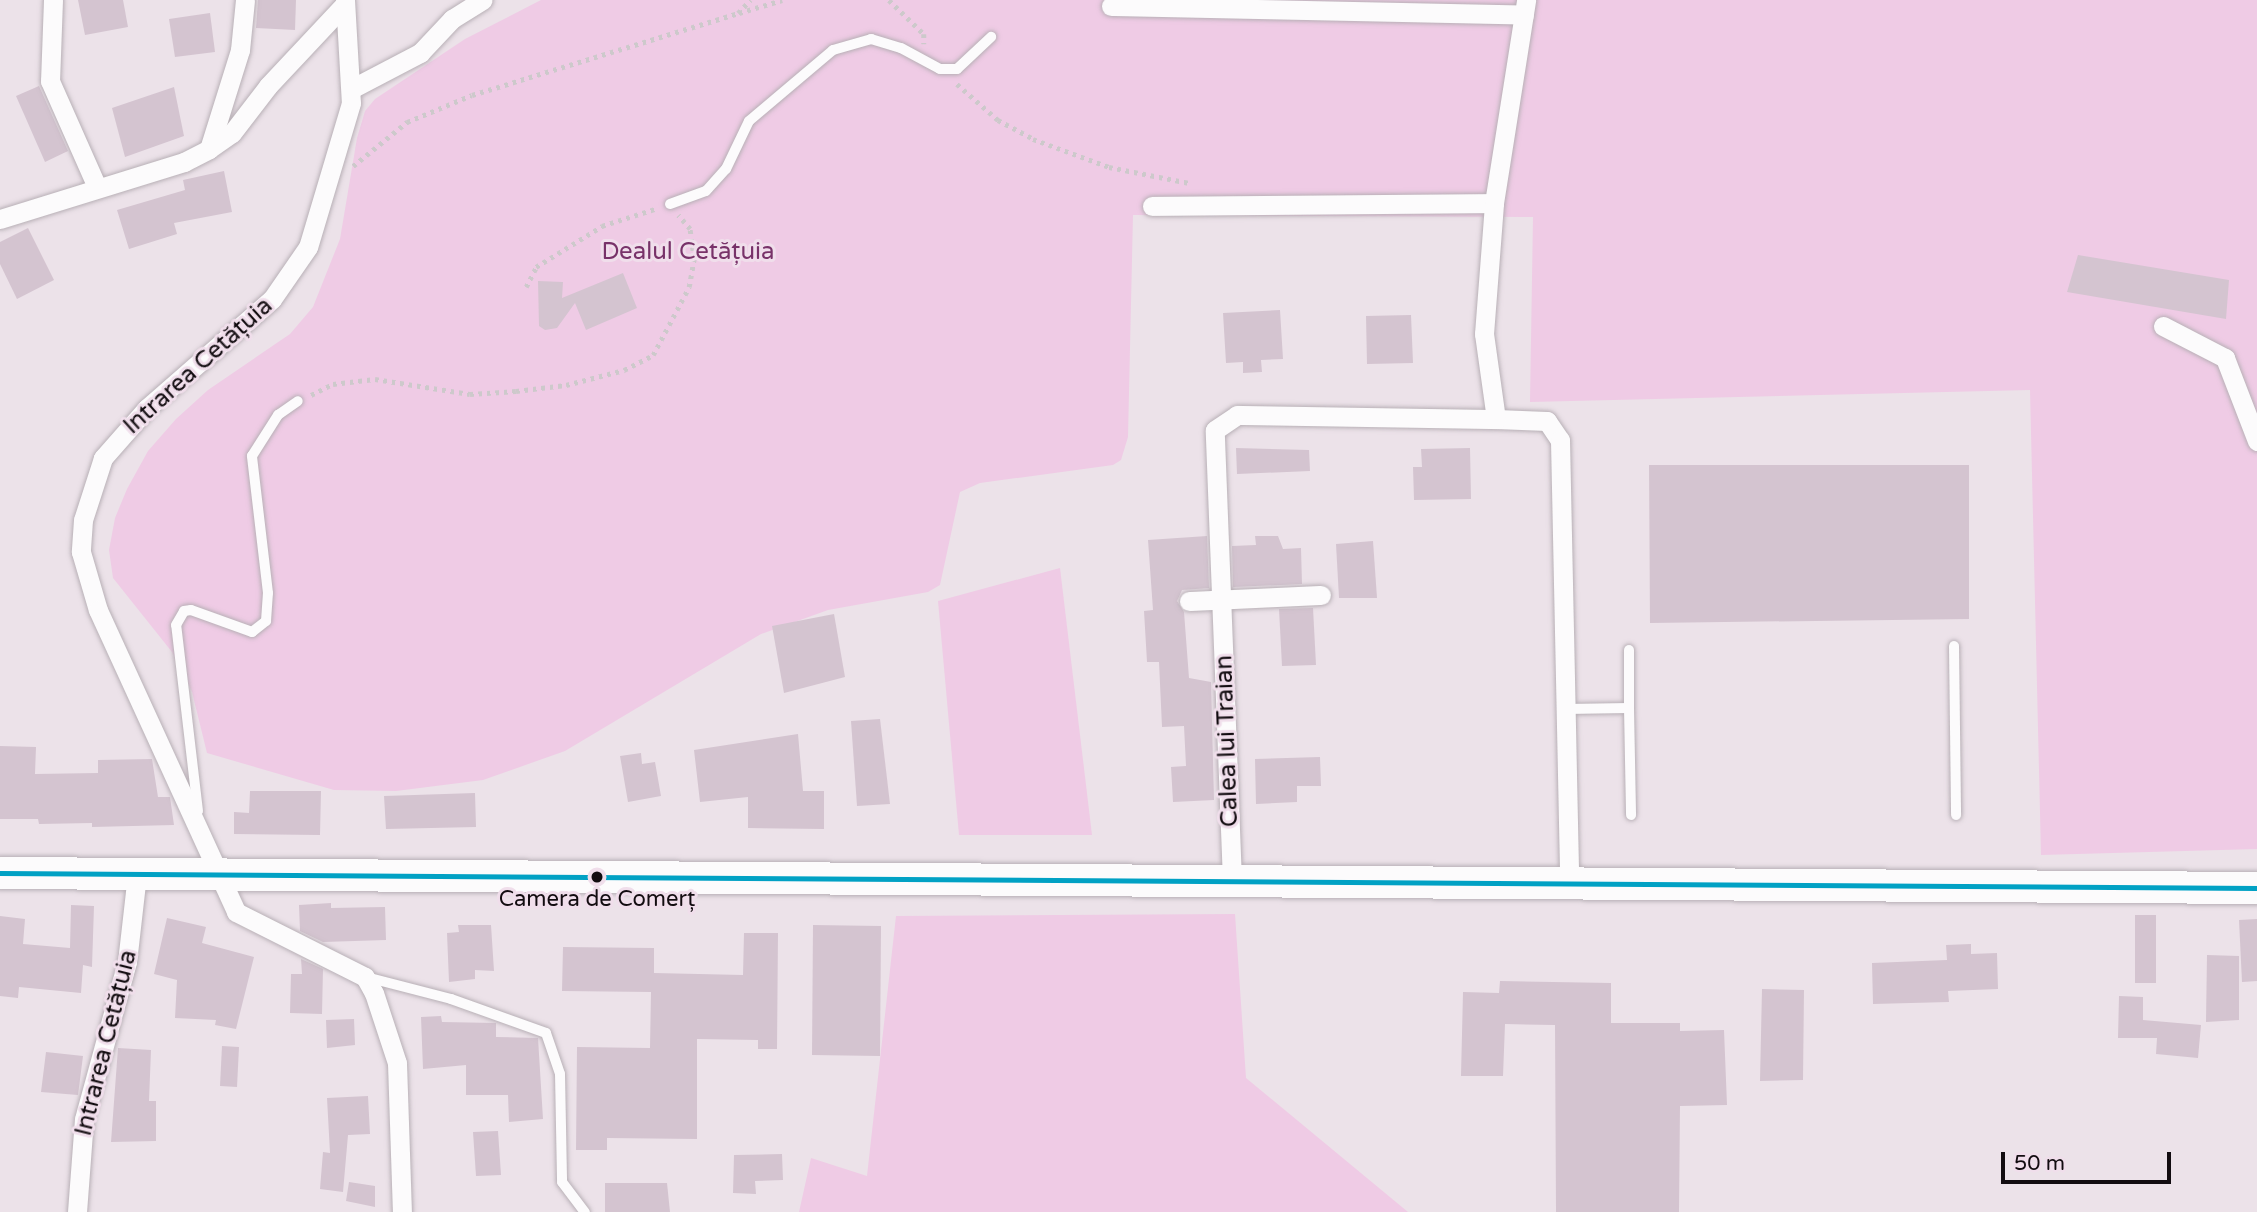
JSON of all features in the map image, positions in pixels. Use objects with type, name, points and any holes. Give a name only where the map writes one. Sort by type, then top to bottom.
[{"type":"main road","points":[[0,873],[2257,888]]},
{"type":"street","points":[[53,0],[51,81],[97,187]]},
{"type":"street","points":[[209,149],[240,50],[246,0]]},
{"type":"street","points":[[353,88],[420,53],[452,19],[482,0]]},
{"type":"street","points":[[0,219],[184,162],[209,149],[232,133],[268,86],[344,3]]},
{"type":"street","name":"Intrarea Cetățuia","points":[[344,3],[353,88],[330,186],[294,272],[241,329],[123,433],[103,458],[82,520],[81,552],[94,600],[228,901],[246,921],[365,977]]},
{"type":"street","points":[[1111,6],[1525,8],[1494,203],[1484,334],[1496,419]]},
{"type":"street","points":[[1152,206],[1494,203]]},
{"type":"street","points":[[2162,326],[2225,358],[2257,441]]},
{"type":"street","name":"Calea lui Traian","points":[[1232,881],[1223,600],[1212,442],[1215,430],[1224,421],[1237,415],[1547,421],[1560,440],[1566,709]]},
{"type":"street","points":[[1189,601],[1321,596]]},
{"type":"street","points":[[1566,709],[1569,882]]},
{"type":"street","name":"Intrarea Cetățuia","points":[[76,1212],[84,1119],[127,962],[137,874]]},
{"type":"street","points":[[365,977],[387,1021],[397,1063],[402,1212]]},
{"type":"lane","points":[[670,204],[706,191],[726,169],[749,121],[832,50],[871,39],[940,69],[957,69],[991,37]]},
{"type":"lane","points":[[204,846],[192,782],[176,625],[184,611],[191,610],[252,632],[266,621],[268,593],[252,456],[278,415],[298,401]]},
{"type":"lane","points":[[1954,646],[1956,815]]},
{"type":"lane","points":[[1629,650],[1631,815]]},
{"type":"lane","points":[[1566,709],[1629,708]]},
{"type":"lane","points":[[365,977],[451,999],[546,1033],[560,1074],[562,1182],[585,1212]]},
{"type":"path","points":[[738,13],[750,0]]},
{"type":"path","points":[[330,186],[407,122],[472,95],[782,0]]},
{"type":"path","points":[[889,0],[924,34],[918,58]]},
{"type":"path","points":[[940,69],[998,120],[1033,139],[1109,167],[1201,186]]},
{"type":"path","points":[[298,401],[333,384],[375,379],[470,394],[566,385],[624,370],[653,355],[689,287],[694,259],[690,229],[670,204],[602,226],[536,267],[526,287]]},
{"type":"green space","name":"Dealul Cetățuia","points":[[541,0],[2257,0],[2257,849],[2041,855],[2030,390],[1530,402],[1533,217],[1133,215],[1128,437],[1121,460],[1113,465],[980,483],[960,492],[940,585],[928,592],[828,610],[761,634],[565,751],[483,780],[396,791],[334,790],[207,753],[192,692],[172,652],[113,578],[109,550],[115,518],[127,489],[148,451],[176,419],[208,390],[290,334],[313,307],[340,239],[357,138],[365,111],[375,99],[465,39]]},
{"type":"green space","points":[[1060,568],[1092,835],[959,835],[938,601]]},
{"type":"green space","points":[[1235,914],[1246,1078],[1408,1212],[799,1212],[811,1158],[867,1176],[896,916]]},
{"type":"building","points":[[78,0],[123,0],[128,27],[85,35]]},
{"type":"building","points":[[258,0],[296,0],[295,30],[256,28]]},
{"type":"building","points":[[210,13],[215,52],[175,57],[169,19]]},
{"type":"building","points":[[39,86],[68,151],[45,162],[16,96]]},
{"type":"building","points":[[174,87],[184,136],[125,157],[112,108]]},
{"type":"building","points":[[224,171],[232,212],[174,223],[177,234],[129,249],[117,210],[185,190],[183,180]]},
{"type":"building","points":[[28,228],[54,280],[17,299],[0,264],[0,242]]},
{"type":"building","points":[[2078,255],[2229,280],[2226,319],[2067,292]]},
{"type":"building","points":[[623,273],[637,308],[586,330],[575,303],[557,328],[545,330],[539,326],[538,281],[563,282],[562,298]]},
{"type":"building","points":[[1280,310],[1283,359],[1261,360],[1262,372],[1243,373],[1243,362],[1226,363],[1223,313]]},
{"type":"building","points":[[1411,315],[1413,363],[1367,364],[1366,316]]},
{"type":"building","points":[[1236,448],[1309,450],[1310,471],[1237,474]]},
{"type":"building","points":[[1470,448],[1471,499],[1414,500],[1413,467],[1422,467],[1421,449]]},
{"type":"building","points":[[1649,465],[1969,465],[1969,619],[1650,623]]},
{"type":"building","points":[[1207,536],[1209,588],[1182,590],[1177,601],[1184,612],[1189,678],[1211,682],[1214,800],[1173,802],[1171,767],[1186,766],[1184,726],[1162,727],[1159,662],[1147,662],[1144,611],[1153,610],[1148,540]]},
{"type":"building","points":[[1255,536],[1278,536],[1283,549],[1301,548],[1302,584],[1233,587],[1232,546],[1256,545]]},
{"type":"building","points":[[1373,541],[1377,598],[1339,598],[1336,544]]},
{"type":"building","points":[[1313,608],[1316,665],[1282,666],[1279,609]]},
{"type":"building","points":[[834,614],[845,677],[784,693],[772,626]]},
{"type":"building","points":[[880,719],[890,804],[857,806],[851,721]]},
{"type":"building","points":[[798,734],[803,791],[824,791],[824,829],[748,828],[748,797],[700,802],[694,750]]},
{"type":"building","points":[[0,746],[36,747],[35,774],[98,773],[98,760],[152,759],[158,797],[170,797],[174,825],[92,827],[92,823],[39,824],[38,819],[0,819]]},
{"type":"building","points":[[641,753],[642,764],[655,762],[661,796],[628,802],[620,756]]},
{"type":"building","points":[[1320,757],[1321,786],[1297,786],[1297,802],[1256,804],[1255,759]]},
{"type":"building","points":[[250,791],[321,791],[320,835],[234,834],[234,812],[249,813]]},
{"type":"building","points":[[475,793],[476,827],[386,829],[384,796]]},
{"type":"building","points":[[331,903],[331,908],[385,907],[386,940],[323,942],[300,931],[299,905]]},
{"type":"building","points":[[71,905],[94,906],[92,967],[83,965],[81,993],[19,987],[18,998],[0,996],[0,916],[25,919],[23,944],[70,948]]},
{"type":"building","points":[[2135,915],[2156,915],[2156,983],[2135,983]]},
{"type":"building","points":[[167,918],[206,927],[202,943],[254,957],[236,1029],[215,1025],[216,1020],[175,1018],[177,980],[154,974]]},
{"type":"building","points":[[2257,919],[2257,981],[2242,982],[2239,920]]},
{"type":"building","points":[[458,925],[491,925],[494,971],[475,970],[475,979],[449,982],[447,933],[459,932]]},
{"type":"building","points":[[813,925],[881,926],[880,1056],[812,1055]]},
{"type":"building","points":[[744,933],[778,933],[777,1049],[758,1049],[758,1040],[697,1039],[697,1139],[607,1138],[607,1150],[576,1150],[577,1047],[650,1048],[651,992],[562,991],[563,947],[654,948],[654,973],[743,975]]},
{"type":"building","points":[[1971,944],[1971,954],[1997,953],[1998,989],[1948,991],[1949,1002],[1873,1004],[1872,963],[1947,960],[1946,945]]},
{"type":"building","points":[[2207,955],[2239,956],[2239,1020],[2206,1022]]},
{"type":"building","points":[[301,959],[323,969],[322,1014],[290,1013],[291,974],[302,974]]},
{"type":"building","points":[[1500,981],[1611,983],[1611,1023],[1680,1023],[1680,1031],[1724,1030],[1727,1105],[1680,1106],[1679,1212],[1556,1212],[1555,1025],[1505,1024],[1503,1076],[1461,1076],[1463,992],[1499,993]]},
{"type":"building","points":[[1762,989],[1804,990],[1803,1080],[1760,1081]]},
{"type":"building","points":[[2119,996],[2143,997],[2143,1020],[2201,1025],[2198,1058],[2156,1054],[2157,1038],[2118,1038]]},
{"type":"building","points":[[441,1016],[442,1022],[496,1023],[496,1037],[538,1038],[543,1119],[509,1122],[508,1095],[466,1095],[466,1065],[423,1069],[421,1017]]},
{"type":"building","points":[[354,1019],[355,1045],[327,1048],[326,1020]]},
{"type":"building","points":[[222,1046],[239,1047],[237,1087],[220,1086]]},
{"type":"building","points":[[118,1048],[151,1050],[149,1101],[156,1101],[156,1141],[111,1142]]},
{"type":"building","points":[[46,1052],[83,1056],[78,1095],[41,1092]]},
{"type":"building","points":[[368,1096],[370,1134],[348,1135],[343,1192],[320,1189],[323,1152],[330,1153],[327,1098]]},
{"type":"building","points":[[498,1131],[501,1175],[476,1176],[473,1132]]},
{"type":"building","points":[[782,1154],[783,1180],[755,1181],[756,1194],[733,1193],[734,1155]]},
{"type":"building","points":[[349,1182],[375,1186],[375,1207],[346,1201]]},
{"type":"building","points":[[605,1183],[667,1183],[670,1212],[605,1212]]},
{"type":"transit line","points":[[0,873],[2257,888]]},
{"type":"place","name":"Camera de Comerț","points":[[597,877]]}]
